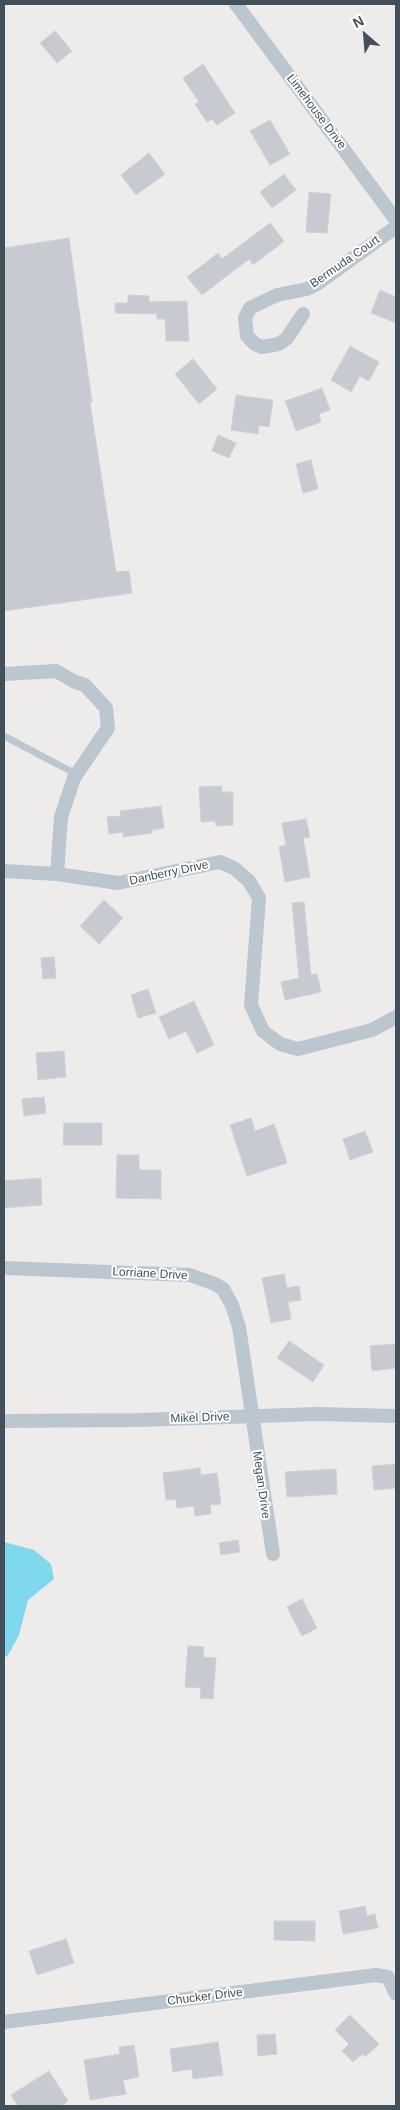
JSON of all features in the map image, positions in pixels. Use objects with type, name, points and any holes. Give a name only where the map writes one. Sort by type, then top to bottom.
[{"type":"street","name":"Limehouse Drive","points":[[236,4],[396,220]]},
{"type":"street","name":"Bermuda Court","points":[[303,314],[287,338],[279,344],[262,347],[255,344],[247,336],[245,318],[250,308],[276,295],[306,289],[317,284],[396,227]]},
{"type":"street","points":[[4,674],[56,671],[74,682],[85,685],[106,708],[108,728],[76,774],[61,817],[57,874]]},
{"type":"street","name":"Danberry Drive","points":[[4,871],[57,874],[118,883],[220,862],[234,868],[249,881],[259,898],[251,1005],[263,1031],[280,1044],[298,1049],[372,1030],[396,1017]]},
{"type":"street","name":"Lorriane Drive","points":[[4,1268],[190,1276],[215,1284],[223,1289],[232,1305],[239,1327],[250,1416]]},
{"type":"street","name":"Mikel Drive","points":[[4,1421],[318,1414],[396,1416]]},
{"type":"street","name":"Megan Drive","points":[[250,1416],[273,1554]]},
{"type":"street","name":"Chucker Drive","points":[[4,2022],[376,1975],[388,1977],[396,1994]]},
{"type":"lane","points":[[4,736],[76,774]]},
{"type":"water","points":[[4,1542],[34,1550],[51,1564],[54,1579],[28,1600],[19,1635],[7,1657],[4,1655]]},
{"type":"building","points":[[55,31],[72,51],[57,63],[40,43]]},
{"type":"building","points":[[203,64],[235,113],[217,125],[212,119],[207,122],[195,104],[199,102],[183,78]]},
{"type":"building","points":[[270,120],[290,154],[270,165],[250,131]]},
{"type":"building","points":[[149,153],[165,174],[136,195],[121,175]]},
{"type":"building","points":[[284,174],[296,190],[272,208],[260,192]]},
{"type":"building","points":[[309,192],[331,194],[327,233],[306,232]]},
{"type":"building","points":[[270,223],[284,241],[253,265],[249,259],[202,295],[187,277],[218,253],[222,259]]},
{"type":"building","points":[[69,238],[92,402],[90,403],[116,572],[129,571],[132,593],[4,611],[4,248]]},
{"type":"building","points":[[380,290],[396,297],[396,323],[371,313]]},
{"type":"building","points":[[128,295],[149,296],[149,302],[187,301],[189,341],[166,341],[165,319],[157,319],[157,314],[115,313],[115,303],[128,303]]},
{"type":"building","points":[[350,346],[379,362],[369,381],[360,376],[351,392],[331,380]]},
{"type":"building","points":[[193,359],[217,389],[199,404],[175,374]]},
{"type":"building","points":[[322,388],[330,410],[319,414],[321,422],[296,431],[285,401]]},
{"type":"building","points":[[236,395],[273,400],[269,427],[259,425],[258,434],[231,430]]},
{"type":"building","points":[[218,435],[236,443],[229,458],[212,451]]},
{"type":"building","points":[[311,460],[318,489],[303,493],[296,464]]},
{"type":"building","points":[[222,786],[222,792],[233,792],[233,825],[216,826],[215,821],[201,822],[199,787]]},
{"type":"building","points":[[161,806],[164,828],[152,830],[152,833],[123,837],[123,832],[109,834],[107,817],[121,816],[120,811]]},
{"type":"building","points":[[306,819],[310,837],[303,838],[310,877],[285,882],[279,847],[286,845],[282,823]]},
{"type":"building","points":[[104,900],[123,918],[99,944],[80,926]]},
{"type":"building","points":[[304,902],[311,975],[317,974],[321,992],[285,1000],[281,982],[299,978],[292,903]]},
{"type":"building","points":[[54,957],[56,978],[43,979],[41,958]]},
{"type":"building","points":[[148,989],[156,1013],[138,1018],[131,995]]},
{"type":"building","points":[[194,1001],[214,1045],[197,1053],[186,1031],[169,1039],[159,1017]]},
{"type":"building","points":[[64,1051],[66,1077],[38,1080],[36,1053]]},
{"type":"building","points":[[44,1097],[46,1113],[24,1116],[22,1099]]},
{"type":"building","points":[[251,1118],[255,1131],[274,1124],[287,1163],[247,1176],[230,1125]]},
{"type":"building","points":[[64,1123],[102,1123],[102,1145],[63,1145]]},
{"type":"building","points":[[365,1131],[373,1152],[350,1160],[343,1139]]},
{"type":"building","points":[[117,1155],[139,1155],[139,1170],[161,1170],[161,1199],[116,1198]]},
{"type":"building","points":[[41,1178],[42,1205],[4,1208],[4,1181]]},
{"type":"building","points":[[284,1274],[287,1288],[299,1286],[301,1300],[288,1302],[291,1319],[271,1323],[262,1278]]},
{"type":"building","points":[[289,1341],[324,1365],[313,1382],[277,1358]]},
{"type":"building","points":[[396,1344],[396,1368],[372,1371],[370,1346]]},
{"type":"building","points":[[396,1464],[396,1488],[374,1490],[372,1466]]},
{"type":"building","points":[[200,1468],[201,1475],[217,1473],[221,1504],[210,1505],[211,1514],[195,1516],[194,1506],[177,1508],[176,1499],[166,1500],[163,1473]]},
{"type":"building","points":[[336,1469],[337,1494],[287,1497],[285,1472]]},
{"type":"building","points":[[238,1540],[240,1552],[221,1555],[219,1543]]},
{"type":"building","points":[[302,1599],[317,1628],[302,1636],[287,1607]]},
{"type":"building","points":[[188,1646],[204,1647],[203,1657],[216,1658],[213,1699],[200,1698],[201,1688],[185,1687]]},
{"type":"building","points":[[365,1906],[367,1916],[375,1914],[378,1928],[343,1934],[339,1911]]},
{"type":"building","points":[[274,1921],[315,1921],[315,1941],[274,1940]]},
{"type":"building","points":[[66,1939],[74,1963],[37,1975],[29,1951]]},
{"type":"building","points":[[350,2015],[379,2044],[365,2057],[362,2054],[353,2062],[342,2051],[349,2044],[335,2030]]},
{"type":"building","points":[[275,2034],[277,2054],[258,2056],[257,2035]]},
{"type":"building","points":[[218,2042],[223,2075],[193,2079],[192,2069],[173,2072],[170,2049]]},
{"type":"building","points":[[134,2045],[139,2077],[123,2080],[126,2094],[90,2100],[84,2060],[120,2054],[119,2047]]},
{"type":"building","points":[[49,2071],[68,2101],[61,2106],[18,2106],[11,2095]]}]
